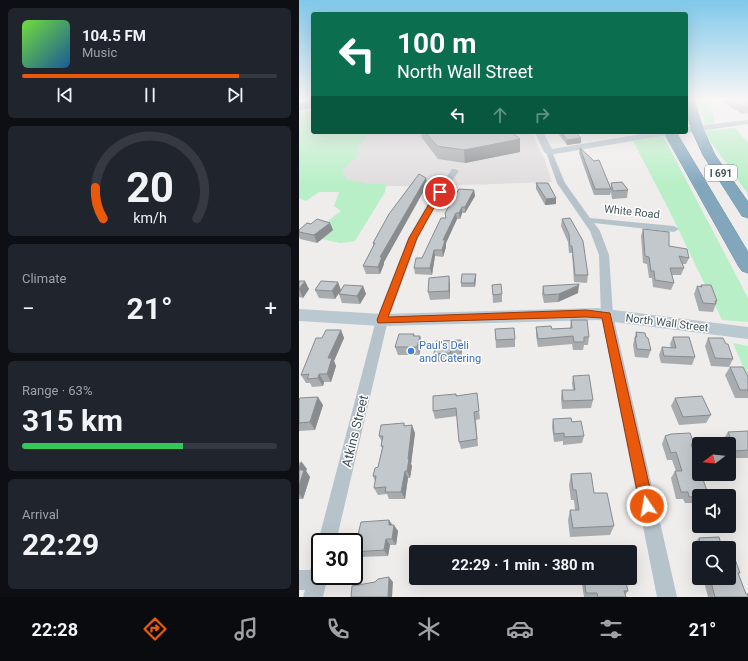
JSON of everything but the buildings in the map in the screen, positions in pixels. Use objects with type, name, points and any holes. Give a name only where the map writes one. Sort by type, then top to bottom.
[{"type":"highway","name":"I 691","points":[[693,129],[748,213]]},
{"type":"highway","name":"I 691","points":[[671,134],[748,267]]},
{"type":"street","points":[[540,134],[561,183],[595,231],[604,255],[607,315],[667,597]]},
{"type":"street","points":[[549,152],[664,134]]},
{"type":"street","name":"Atkins Street","points":[[329,533],[382,320],[413,238],[434,200],[455,171]]},
{"type":"street","name":"White Road","points":[[587,220],[674,229]]},
{"type":"street","name":"North Wall Street","points":[[299,315],[382,320],[586,314],[607,315],[748,333]]},
{"type":"shaded area","points":[[368,134],[532,134],[544,158],[552,182],[436,186],[326,186]]},
{"type":"green space","points":[[299,128],[311,128],[311,134],[368,134],[357,149],[360,154],[342,170],[346,179],[369,184],[386,184],[385,192],[355,241],[340,243],[322,239],[320,227],[341,211],[334,206],[339,192],[319,192],[306,201],[299,198]]},
{"type":"green space","points":[[735,128],[748,143],[748,194],[703,131]]},
{"type":"green space","points":[[663,136],[748,298],[748,322],[722,320],[668,208],[633,141]]},
{"type":"green space","points":[[733,343],[748,346],[748,378]]},
{"type":"place","name":"Paul's Deli and Catering","points":[[411,351]]},
{"type":"route","points":[[440,192],[413,238],[403,261],[382,320],[586,314],[607,315],[647,506]]}]
